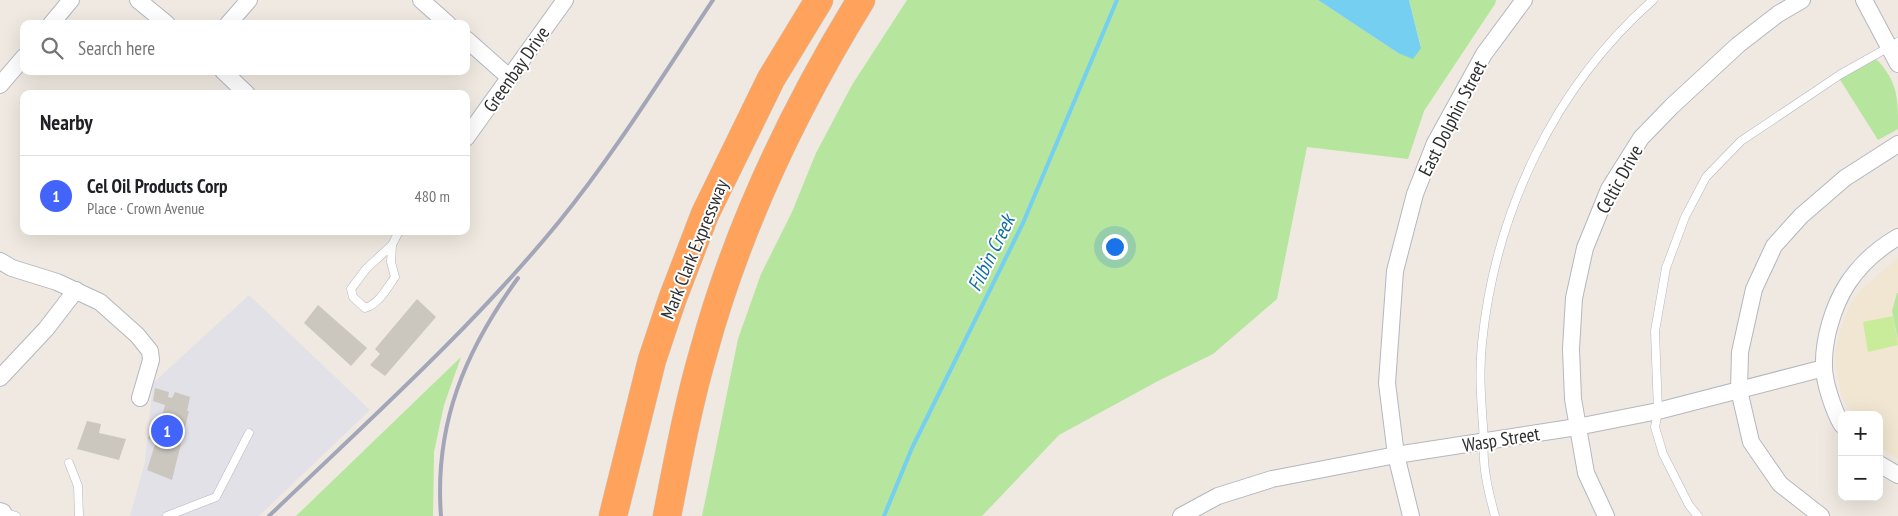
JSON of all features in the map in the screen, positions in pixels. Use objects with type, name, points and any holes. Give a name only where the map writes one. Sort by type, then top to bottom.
[{"type":"highway","name":"Mark Clark Expressway","points":[[613,516],[652,360],[672,300],[705,214],[771,79],[819,0]]},
{"type":"highway","points":[[667,516],[682,437],[704,349],[739,244],[785,134],[828,53],[861,0]]},
{"type":"street","points":[[54,20],[71,0]]},
{"type":"street","points":[[138,0],[162,20]]},
{"type":"street","points":[[232,20],[249,0]]},
{"type":"street","points":[[421,0],[444,20]]},
{"type":"street","name":"Greenbay Drive","points":[[470,133],[565,0]]},
{"type":"street","name":"East Dolphin Street","points":[[1410,516],[1396,455],[1387,383],[1395,271],[1415,194],[1435,142],[1484,54],[1524,0]]},
{"type":"street","name":"Celtic Drive","points":[[1606,516],[1586,473],[1573,399],[1574,298],[1585,248],[1609,189],[1641,138],[1738,44],[1778,14],[1802,0]]},
{"type":"street","points":[[1864,0],[1894,44],[1898,64]]},
{"type":"street","points":[[470,43],[510,78]]},
{"type":"street","points":[[0,85],[20,62]]},
{"type":"street","points":[[227,75],[244,90]]},
{"type":"street","points":[[1821,516],[1780,484],[1751,442],[1739,390],[1740,352],[1754,289],[1774,246],[1801,216],[1845,178],[1898,144]]},
{"type":"street","points":[[1838,416],[1830,398],[1824,368],[1832,318],[1847,284],[1877,252],[1898,237]]},
{"type":"street","points":[[0,262],[12,268],[57,282],[100,302],[137,335],[150,351],[151,360],[140,398]]},
{"type":"street","points":[[0,378],[46,329],[76,290]]},
{"type":"street","name":"Wasp Street","points":[[1181,516],[1218,496],[1272,479],[1396,455],[1577,427],[1658,411],[1824,368]]},
{"type":"street","points":[[1883,467],[1898,476]]},
{"type":"lane","points":[[1495,516],[1484,462],[1481,390],[1482,345],[1488,303],[1500,247],[1519,191],[1538,148],[1563,105],[1612,40],[1653,0]]},
{"type":"lane","points":[[1698,516],[1662,454],[1655,428],[1658,411],[1655,331],[1666,268],[1685,217],[1706,177],[1741,141],[1825,84],[1894,44]]},
{"type":"lane","points":[[392,245],[391,262],[395,277],[383,294],[371,306],[365,308],[352,297],[351,289],[366,269],[392,245],[397,235]]},
{"type":"lane","points":[[167,516],[216,497],[249,433]]},
{"type":"lane","points":[[69,463],[78,486],[80,516]]},
{"type":"shaded area","points":[[1898,258],[1898,459],[1883,449],[1883,411],[1851,411],[1841,395],[1835,354],[1849,307],[1860,291]]},
{"type":"shaded area","points":[[249,295],[370,410],[259,516],[130,516],[145,462],[153,383]]},
{"type":"green space","points":[[907,0],[1318,0],[1398,53],[1421,47],[1409,0],[1496,0],[1424,111],[1408,159],[1307,147],[1277,299],[1213,354],[1158,381],[1059,435],[982,516],[702,516],[738,339],[761,274],[792,212],[816,153],[852,85]]},
{"type":"green space","points":[[1877,60],[1893,84],[1897,100],[1898,118],[1898,129],[1878,140],[1839,78],[1869,61]]},
{"type":"green space","points":[[1898,293],[1898,340],[1892,311]]},
{"type":"green space","points":[[1893,316],[1898,345],[1868,352],[1863,322]]},
{"type":"green space","points":[[461,357],[444,405],[434,452],[433,516],[296,516]]},
{"type":"water","points":[[1318,0],[1409,0],[1421,48],[1413,59],[1398,53]]},
{"type":"building","points":[[417,299],[436,317],[385,376],[370,365],[380,354],[375,349]]},
{"type":"building","points":[[318,305],[367,348],[351,366],[304,323]]},
{"type":"building","points":[[155,388],[169,392],[168,397],[172,398],[175,392],[190,397],[187,411],[189,411],[172,480],[147,470],[156,441],[148,439],[154,421],[160,423],[165,405],[153,401]]},
{"type":"building","points":[[87,421],[101,424],[99,433],[126,439],[119,460],[77,449]]},
{"type":"waterway","name":"Filbin Creek","points":[[884,516],[912,448],[1023,223],[1117,0]]},
{"type":"railway","points":[[269,516],[418,374],[525,262],[558,223],[599,169],[713,0]]},
{"type":"railway","points":[[441,516],[440,482],[443,450],[448,420],[457,390],[468,361],[483,333],[499,305],[518,278]]},
{"type":"place","name":"Cel Oil Products Corp","points":[[167,431]]}]
